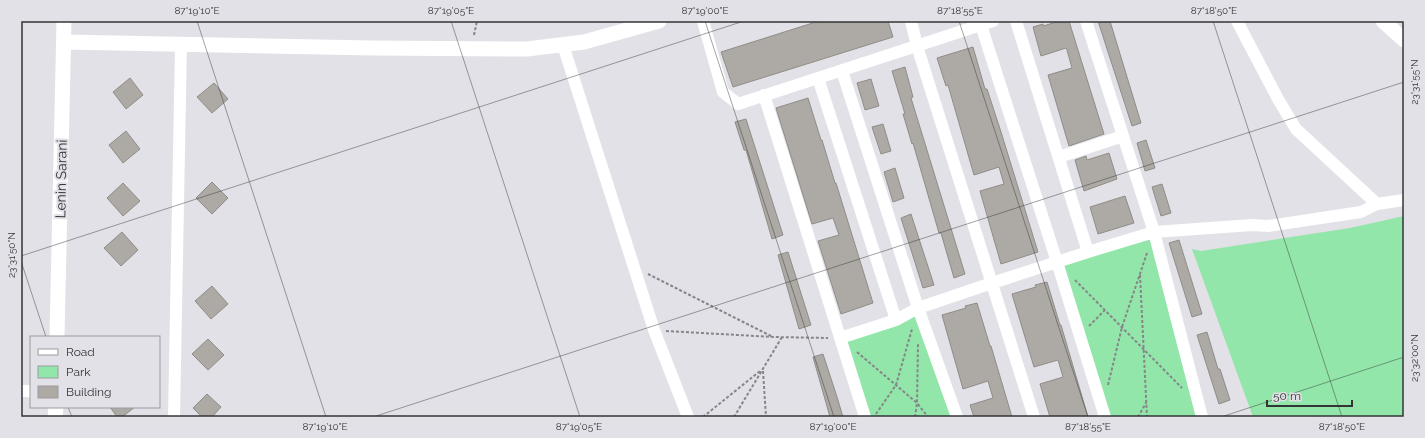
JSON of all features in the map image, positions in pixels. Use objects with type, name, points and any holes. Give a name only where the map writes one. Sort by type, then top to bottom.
[{"type":"street","name":"Lenin Sarani","points":[[57,336],[64,21]]},
{"type":"street","points":[[64,42],[364,48],[527,49],[584,42],[659,21]]},
{"type":"street","points":[[703,21],[723,92],[738,104],[993,21]]},
{"type":"street","points":[[911,21],[917,46],[1034,417]]},
{"type":"street","points":[[1016,21],[1088,252]]},
{"type":"street","points":[[1086,21],[1154,232],[1202,417]]},
{"type":"street","points":[[1237,21],[1278,99],[1296,128],[1377,204]]},
{"type":"street","points":[[1383,21],[1404,40]]},
{"type":"street","points":[[981,25],[1105,417]]},
{"type":"street","points":[[174,417],[181,44]]},
{"type":"street","points":[[563,45],[632,266],[654,330],[688,417]]},
{"type":"street","points":[[842,71],[918,308],[957,417]]},
{"type":"street","points":[[818,78],[896,320]]},
{"type":"street","points":[[764,95],[865,417]]},
{"type":"street","points":[[1059,157],[1123,136]]},
{"type":"street","points":[[840,338],[896,320],[918,308],[992,283],[1154,232],[1252,224],[1268,226],[1361,212],[1377,204],[1404,200]]},
{"type":"path","points":[[1108,385],[1122,327],[1154,232]]},
{"type":"path","points":[[632,266],[774,337]]},
{"type":"path","points":[[1140,274],[1147,417]]},
{"type":"path","points":[[1072,277],[1182,388]]},
{"type":"path","points":[[874,417],[896,385],[918,308]]},
{"type":"path","points":[[1080,334],[1105,310]]},
{"type":"path","points":[[654,330],[774,337],[840,338]]},
{"type":"path","points":[[734,417],[782,337]]},
{"type":"path","points":[[915,417],[917,403],[918,340]]},
{"type":"path","points":[[857,352],[917,403],[928,417]]},
{"type":"path","points":[[703,417],[763,369]]},
{"type":"path","points":[[763,369],[766,417]]},
{"type":"path","points":[[1138,417],[1146,402]]},
{"type":"green space","points":[[1404,216],[1404,417],[1253,417],[1192,249],[1201,251],[1350,228]]},
{"type":"green space","points":[[1154,232],[1202,417],[1105,417],[1057,262]]},
{"type":"green space","points":[[918,308],[957,417],[866,417],[840,338]]},
{"type":"building","points":[[819,21],[888,21],[893,37],[733,87],[721,52]]},
{"type":"building","points":[[1060,21],[1069,21],[1104,134],[1069,146],[1048,75],[1072,68],[1067,50],[1066,48],[1041,56],[1033,27]]},
{"type":"building","points":[[1098,21],[1110,21],[1141,123],[1132,126]]},
{"type":"building","points":[[973,47],[985,89],[987,89],[1001,132],[1038,252],[1001,264],[980,191],[1004,184],[999,167],[974,175],[948,85],[946,86],[937,58]]},
{"type":"building","points":[[905,67],[913,97],[911,98],[965,274],[954,278],[903,114],[905,114],[892,71]]},
{"type":"building","points":[[130,78],[143,95],[126,109],[113,92]]},
{"type":"building","points":[[871,79],[879,106],[865,110],[857,83]]},
{"type":"building","points":[[214,83],[228,99],[212,113],[197,97]]},
{"type":"building","points":[[808,98],[873,303],[841,314],[818,241],[839,235],[833,218],[812,224],[776,108]]},
{"type":"building","points":[[746,119],[783,235],[772,239],[746,150],[744,150],[735,122]]},
{"type":"building","points":[[883,124],[891,151],[881,154],[872,127]]},
{"type":"building","points":[[126,131],[140,149],[123,163],[109,145]]},
{"type":"building","points":[[1146,140],[1155,168],[1145,171],[1137,143]]},
{"type":"building","points":[[1109,153],[1117,179],[1084,191],[1075,160],[1086,156],[1087,160]]},
{"type":"building","points":[[895,168],[904,198],[893,202],[884,172]]},
{"type":"building","points":[[212,182],[228,198],[212,214],[196,198]]},
{"type":"building","points":[[123,183],[140,201],[123,216],[107,198]]},
{"type":"building","points":[[1162,184],[1171,213],[1161,216],[1152,187]]},
{"type":"building","points":[[1125,196],[1134,223],[1098,234],[1090,207]]},
{"type":"building","points":[[911,214],[934,285],[923,288],[901,218]]},
{"type":"building","points":[[122,232],[138,250],[121,266],[104,248]]},
{"type":"building","points":[[1179,240],[1202,314],[1192,317],[1169,243]]},
{"type":"building","points":[[788,252],[811,325],[799,329],[778,255]]},
{"type":"building","points":[[1047,282],[1088,417],[1050,417],[1040,384],[1063,377],[1058,360],[1034,367],[1012,294]]},
{"type":"building","points":[[212,286],[228,304],[211,319],[195,301]]},
{"type":"building","points":[[977,303],[1012,417],[974,417],[970,405],[993,398],[988,381],[963,389],[942,315]]},
{"type":"building","points":[[1207,332],[1218,369],[1220,369],[1230,400],[1219,404],[1197,335]]},
{"type":"building","points":[[208,339],[224,355],[208,370],[192,354]]},
{"type":"building","points":[[823,354],[843,417],[830,417],[813,357]]},
{"type":"building","points":[[207,394],[221,407],[212,417],[202,417],[193,408]]},
{"type":"building","points":[[111,408],[134,408],[122,417],[117,417]]}]
